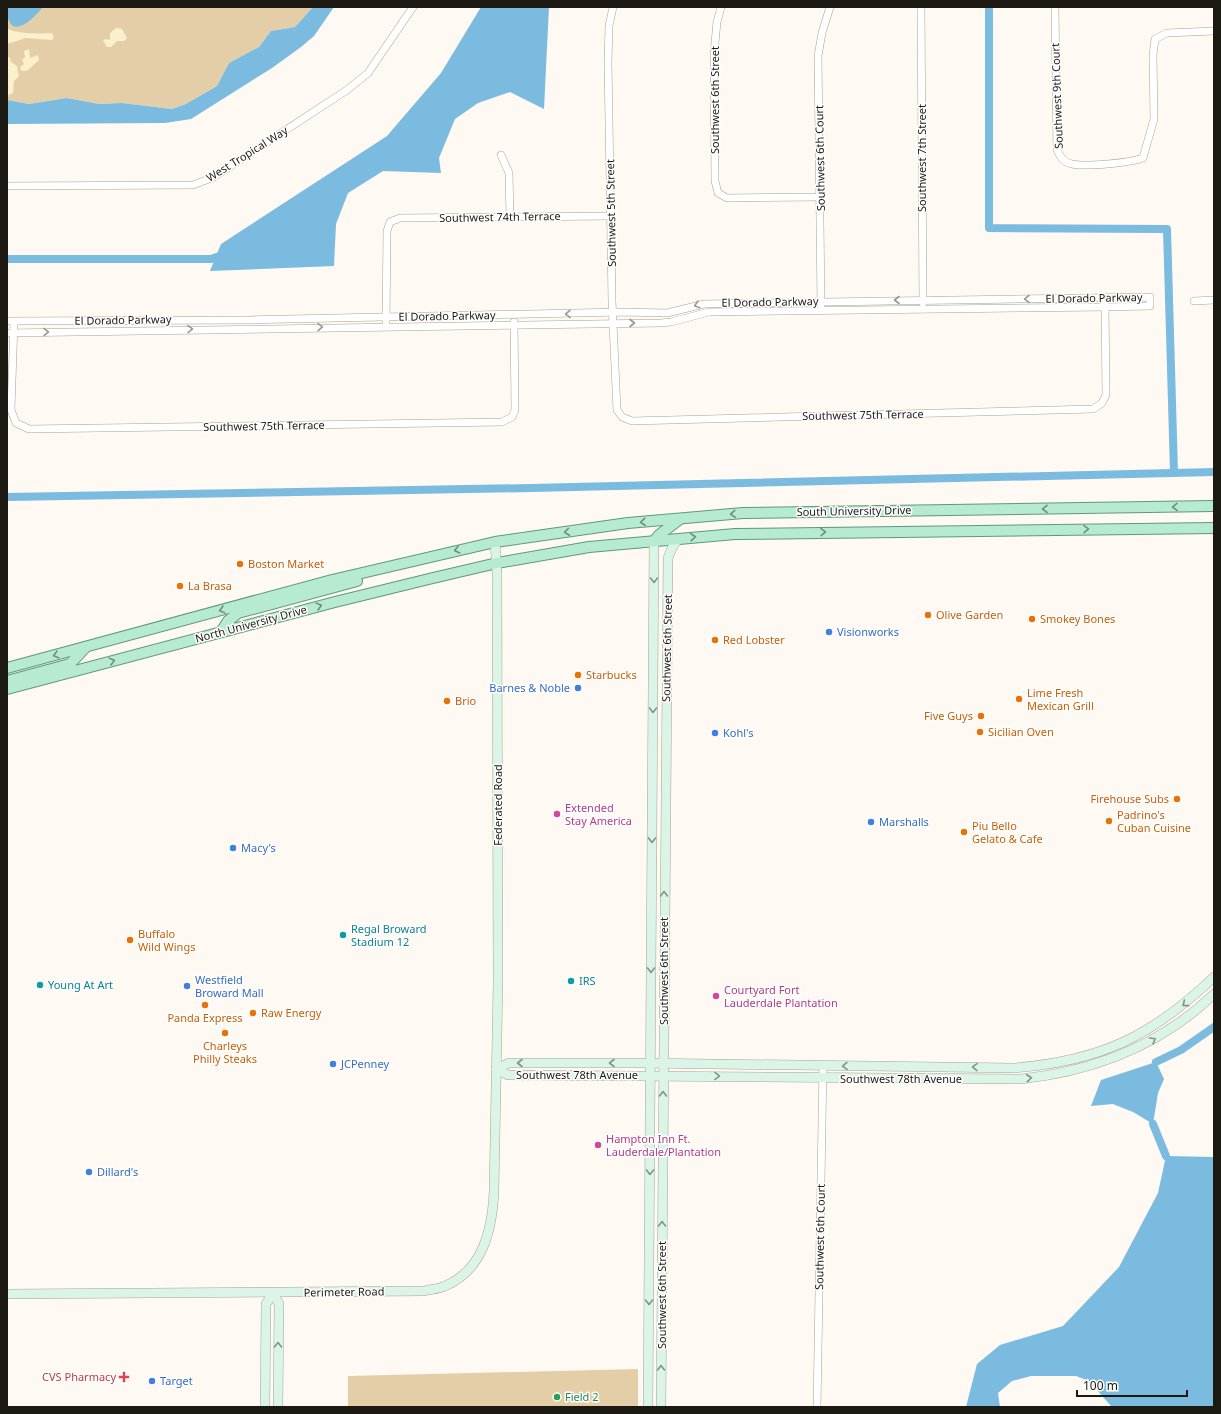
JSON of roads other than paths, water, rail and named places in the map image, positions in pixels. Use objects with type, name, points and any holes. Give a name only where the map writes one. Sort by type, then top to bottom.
[{"type":"main road","name":"South University Drive","points":[[495,542],[628,523],[743,513],[1214,506]]},
{"type":"main road","points":[[654,541],[680,518]]},
{"type":"main road","name":"South University Drive","points":[[497,563],[589,547],[734,534],[1214,528]]},
{"type":"main road","name":"North University Drive","points":[[7,668],[332,580],[495,542]]},
{"type":"main road","name":"North University Drive","points":[[7,689],[328,604],[497,563]]},
{"type":"main road","points":[[221,632],[228,621],[238,613],[370,577],[381,568]]},
{"type":"main road","points":[[7,681],[70,664],[87,646]]},
{"type":"street","name":"West Tropical Way","points":[[7,186],[193,185],[214,177],[347,90],[368,73],[413,7]]},
{"type":"street","name":"Southwest 5th Street","points":[[613,7],[610,26],[608,62],[612,313],[617,410],[622,417]]},
{"type":"street","name":"Southwest 6th Street","points":[[721,7],[717,22],[714,53],[715,181],[718,192],[726,198],[820,197]]},
{"type":"street","name":"Southwest 6th Court","points":[[821,310],[818,56],[822,33],[830,7]]},
{"type":"street","name":"Southwest 7th Street","points":[[921,7],[923,309]]},
{"type":"street","name":"Southwest 9th Court","points":[[1055,7],[1057,150],[1062,160],[1072,164],[1129,162],[1143,158],[1154,119],[1153,55],[1155,39],[1166,33],[1214,31]]},
{"type":"street","points":[[501,155],[509,173],[510,218]]},
{"type":"street","name":"Southwest 74th Terrace","points":[[386,317],[387,231],[390,222],[400,218],[611,216]]},
{"type":"street","name":"El Dorado Parkway","points":[[10,322],[667,313],[704,304],[1150,297],[1150,306],[709,312],[671,322],[10,333]]},
{"type":"street","points":[[1105,298],[1105,307]]},
{"type":"street","points":[[1194,301],[1214,300]]},
{"type":"street","name":"Southwest 75th Terrace","points":[[622,417],[632,421],[1093,409],[1102,403],[1106,395],[1105,307]]},
{"type":"street","points":[[514,315],[514,325]]},
{"type":"street","points":[[386,317],[386,326]]},
{"type":"street","points":[[10,322],[10,333]]},
{"type":"street","name":"Southwest 75th Terrace","points":[[10,333],[11,410],[16,423],[29,429],[502,422],[512,417],[516,402],[514,325]]},
{"type":"street","name":"Southwest 6th Street","points":[[661,1407],[668,558],[678,539]]},
{"type":"street","name":"Southwest 6th Street","points":[[648,1407],[654,541]]},
{"type":"street","name":"Federated Road","points":[[495,542],[497,563],[498,982],[496,1069]]},
{"type":"street","name":"Southwest 78th Avenue","points":[[496,1069],[509,1063],[664,1063],[1014,1068],[1049,1065],[1074,1060],[1114,1048],[1156,1025],[1190,1001],[1214,977]]},
{"type":"street","name":"Southwest 78th Avenue","points":[[496,1069],[508,1075],[664,1075],[822,1078],[1021,1079],[1078,1070],[1121,1056],[1170,1031],[1197,1010],[1214,994]]},
{"type":"street","name":"Southwest 6th Court","points":[[817,1407],[823,1066]]},
{"type":"street","points":[[976,1079],[998,1067]]},
{"type":"street","points":[[991,1079],[1014,1068]]},
{"type":"street","name":"Perimeter Road","points":[[7,1294],[424,1291],[445,1286],[463,1276],[477,1259],[487,1240],[493,1218],[496,1069]]},
{"type":"street","points":[[265,1407],[266,1304],[274,1293],[279,1304],[278,1407]]},
{"type":"street","points":[[265,1380],[278,1384]]},
{"type":"water","points":[[7,7],[43,7],[32,19],[20,26],[15,27],[11,24],[8,18]]},
{"type":"water","points":[[313,7],[334,7],[314,36],[272,68],[191,119],[165,123],[7,124],[7,100],[29,104],[67,98],[99,104],[122,103],[172,109],[186,104],[217,86],[229,63],[259,47],[271,31],[295,27]]},
{"type":"water","points":[[481,7],[549,7],[544,109],[510,92],[478,103],[455,119],[439,158],[441,173],[383,171],[348,193],[336,224],[334,266],[210,271],[221,244],[387,136],[441,73]]},
{"type":"water","points":[[1156,1062],[1164,1079],[1158,1093],[1153,1124],[1133,1112],[1113,1104],[1091,1106],[1101,1080]]},
{"type":"water","points":[[1166,1156],[1214,1157],[1214,1407],[1116,1407],[1111,1406],[1089,1381],[1076,1376],[1031,1376],[1012,1381],[998,1393],[1000,1407],[966,1407],[977,1364],[1000,1345],[1063,1326],[1119,1267],[1158,1193]]},
{"type":"waterway","points":[[989,7],[989,228],[1167,229],[1174,472]]},
{"type":"waterway","points":[[7,259],[211,259],[225,254]]},
{"type":"waterway","points":[[7,497],[531,488],[1214,472]]},
{"type":"waterway","points":[[1156,1062],[1181,1050],[1214,1027]]},
{"type":"waterway","points":[[1153,1124],[1166,1156]]},
{"type":"place","name":"Boston Market","points":[[240,564]]},
{"type":"place","name":"La Brasa","points":[[180,586]]},
{"type":"place","name":"Olive Garden","points":[[928,615]]},
{"type":"place","name":"Smokey Bones","points":[[1032,619]]},
{"type":"place","name":"Visionworks","points":[[829,632]]},
{"type":"place","name":"Red Lobster","points":[[715,640]]},
{"type":"place","name":"Starbucks","points":[[578,675]]},
{"type":"place","name":"Barnes & Noble","points":[[578,688]]},
{"type":"place","name":"Lime Fresh Mexican Grill","points":[[1019,699]]},
{"type":"place","name":"Brio","points":[[447,701]]},
{"type":"place","name":"Five Guys","points":[[981,716]]},
{"type":"place","name":"Sicilian Oven","points":[[980,732]]},
{"type":"place","name":"Kohl's","points":[[715,733]]},
{"type":"place","name":"Firehouse Subs","points":[[1177,799]]},
{"type":"place","name":"Extended Stay America","points":[[557,814]]},
{"type":"place","name":"Padrino's Cuban Cuisine","points":[[1109,821]]},
{"type":"place","name":"Marshalls","points":[[871,822]]},
{"type":"place","name":"Piu Bello Gelato & Cafe","points":[[964,832]]},
{"type":"place","name":"Macy's","points":[[233,848]]},
{"type":"place","name":"Regal Broward Stadium 12","points":[[343,935]]},
{"type":"place","name":"Buffalo Wild Wings","points":[[130,940]]},
{"type":"place","name":"IRS","points":[[571,981]]},
{"type":"place","name":"Young At Art","points":[[40,985]]},
{"type":"place","name":"Westfield Broward Mall","points":[[187,986]]},
{"type":"place","name":"Courtyard Fort Lauderdale Plantation","points":[[716,996]]},
{"type":"place","name":"Panda Express","points":[[205,1005]]},
{"type":"place","name":"Raw Energy","points":[[253,1013]]},
{"type":"place","name":"Charleys Philly Steaks","points":[[225,1033]]},
{"type":"place","name":"JCPenney","points":[[333,1064]]},
{"type":"place","name":"Hampton Inn Ft. Lauderdale/Plantation","points":[[598,1145]]},
{"type":"place","name":"Dillard's","points":[[89,1172]]},
{"type":"place","name":"CVS Pharmacy","points":[[124,1377]]},
{"type":"place","name":"Target","points":[[152,1381]]},
{"type":"place","name":"Field 2","points":[[557,1397]]}]
